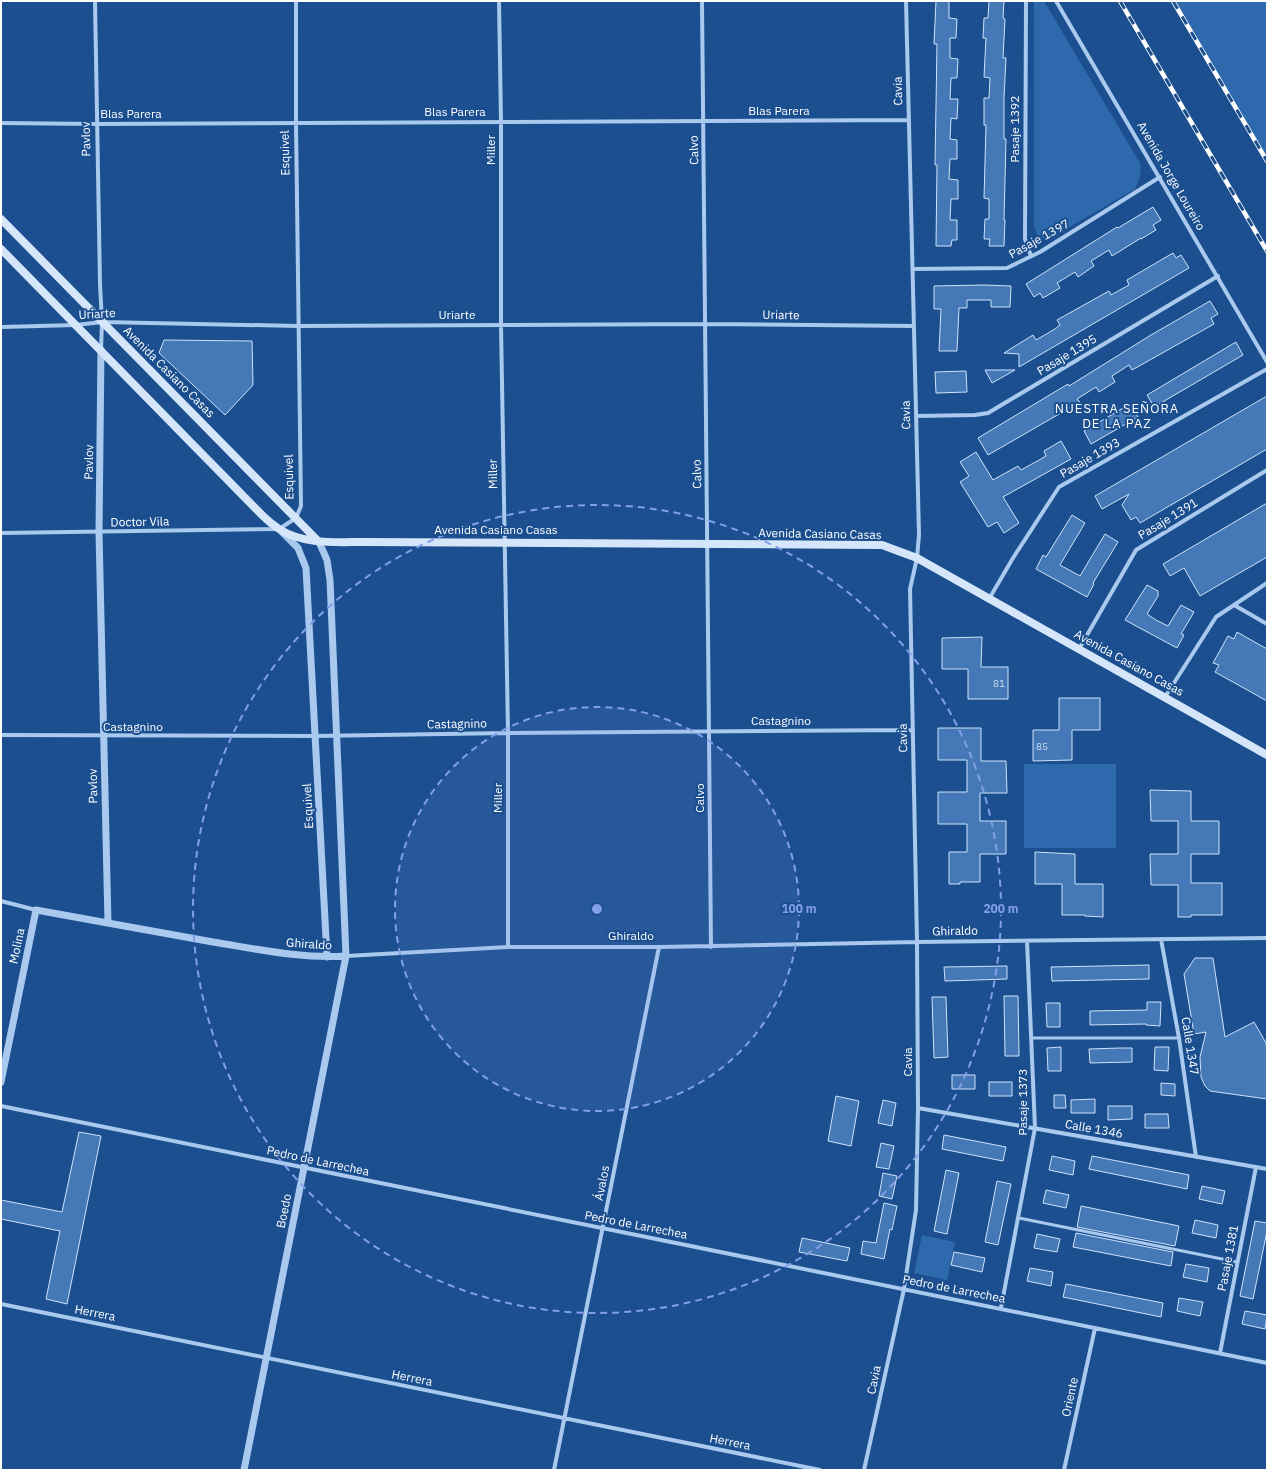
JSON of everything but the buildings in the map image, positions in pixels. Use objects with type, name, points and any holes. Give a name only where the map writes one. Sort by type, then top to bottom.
[{"type":"main road","name":"Avenida Casiano Casas","points":[[1,219],[319,542]]},
{"type":"main road","name":"Avenida Casiano Casas","points":[[1,249],[244,498],[279,529],[295,537],[319,542],[882,545],[916,558],[1267,754]]},
{"type":"street","name":"Pavlov","points":[[94,1],[102,322],[99,532],[108,923]]},
{"type":"street","name":"Esquivel","points":[[296,1],[298,326],[301,506],[296,518]]},
{"type":"street","name":"Miller","points":[[499,1],[504,542],[508,733],[508,947]]},
{"type":"street","name":"Calvo","points":[[702,1],[711,947]]},
{"type":"street","name":"Cavia","points":[[864,1470],[904,1289],[916,1210],[918,1108],[917,942],[910,589],[919,535],[906,1]]},
{"type":"street","name":"Pasaje 1392","points":[[1026,1],[1025,239],[1031,256]]},
{"type":"street","name":"Avenida Jorge Loureiro","points":[[1056,1],[1267,362]]},
{"type":"street","name":"Blas Parera","points":[[1,123],[97,124],[909,120]]},
{"type":"street","name":"Pasaje 1397","points":[[913,269],[1007,268],[1031,256],[1160,177]]},
{"type":"street","name":"Pasaje 1395","points":[[916,416],[975,415],[988,413],[1218,276]]},
{"type":"street","name":"Uriarte","points":[[1,327],[76,325],[102,322],[298,326],[706,324],[914,326]]},
{"type":"street","name":"Pasaje 1393","points":[[990,599],[1013,558],[1059,487],[1267,369]]},
{"type":"street","name":"Pasaje 1391","points":[[1079,649],[1136,550],[1267,470]]},
{"type":"street","points":[[279,529],[296,518]]},
{"type":"street","name":"Esquivel","points":[[279,529],[298,548],[306,568],[327,957]]},
{"type":"street","name":"Doctor Vila","points":[[1,533],[279,529]]},
{"type":"street","points":[[319,542],[327,560],[330,580],[346,956]]},
{"type":"street","points":[[1166,697],[1216,617],[1267,582]]},
{"type":"street","points":[[1234,605],[1267,624]]},
{"type":"street","name":"Castagnino","points":[[1,736],[315,736],[913,730]]},
{"type":"street","name":"Ghiraldo","points":[[1,901],[36,910],[287,954],[327,957],[508,947],[711,947],[917,942],[1267,938]]},
{"type":"street","name":"Molina","points":[[1,1082],[36,910]]},
{"type":"street","name":"Calle 1347","points":[[1161,939],[1196,1157]]},
{"type":"street","name":"Pasaje 1373","points":[[1001,1308],[1036,1128],[1027,941]]},
{"type":"street","name":"Ávalos","points":[[554,1470],[659,947]]},
{"type":"street","name":"Boedo","points":[[244,1470],[346,956]]},
{"type":"street","name":"Pedro de Larrechea","points":[[1,1106],[603,1229],[1267,1362]]},
{"type":"street","name":"Calle 1346","points":[[918,1108],[1267,1169]]},
{"type":"street","name":"Pasaje 1381","points":[[1220,1353],[1256,1167]]},
{"type":"street","name":"Herrera","points":[[1,1304],[820,1470]]},
{"type":"street","name":"Oriente","points":[[1064,1470],[1095,1328]]},
{"type":"lane","points":[[1032,1038],[1178,1038]]},
{"type":"lane","points":[[1018,1218],[1238,1262]]},
{"type":"shaded area","points":[[1034,1],[1044,1],[1141,165],[1140,177],[1135,189],[1049,239],[1038,237],[1034,226]]},
{"type":"shaded area","points":[[1173,1],[1267,1],[1267,161]]},
{"type":"shaded area","points":[[1024,764],[1116,764],[1116,848],[1024,848]]},
{"type":"shaded area","points":[[922,1235],[955,1242],[947,1280],[914,1273]]},
{"type":"railway","points":[[1120,1],[1267,251]]},
{"type":"railway","points":[[1173,1],[1267,161]]},
{"type":"district","name":"NUESTRA SEÑORA DE LA PAZ","points":[[1117,416]]}]
